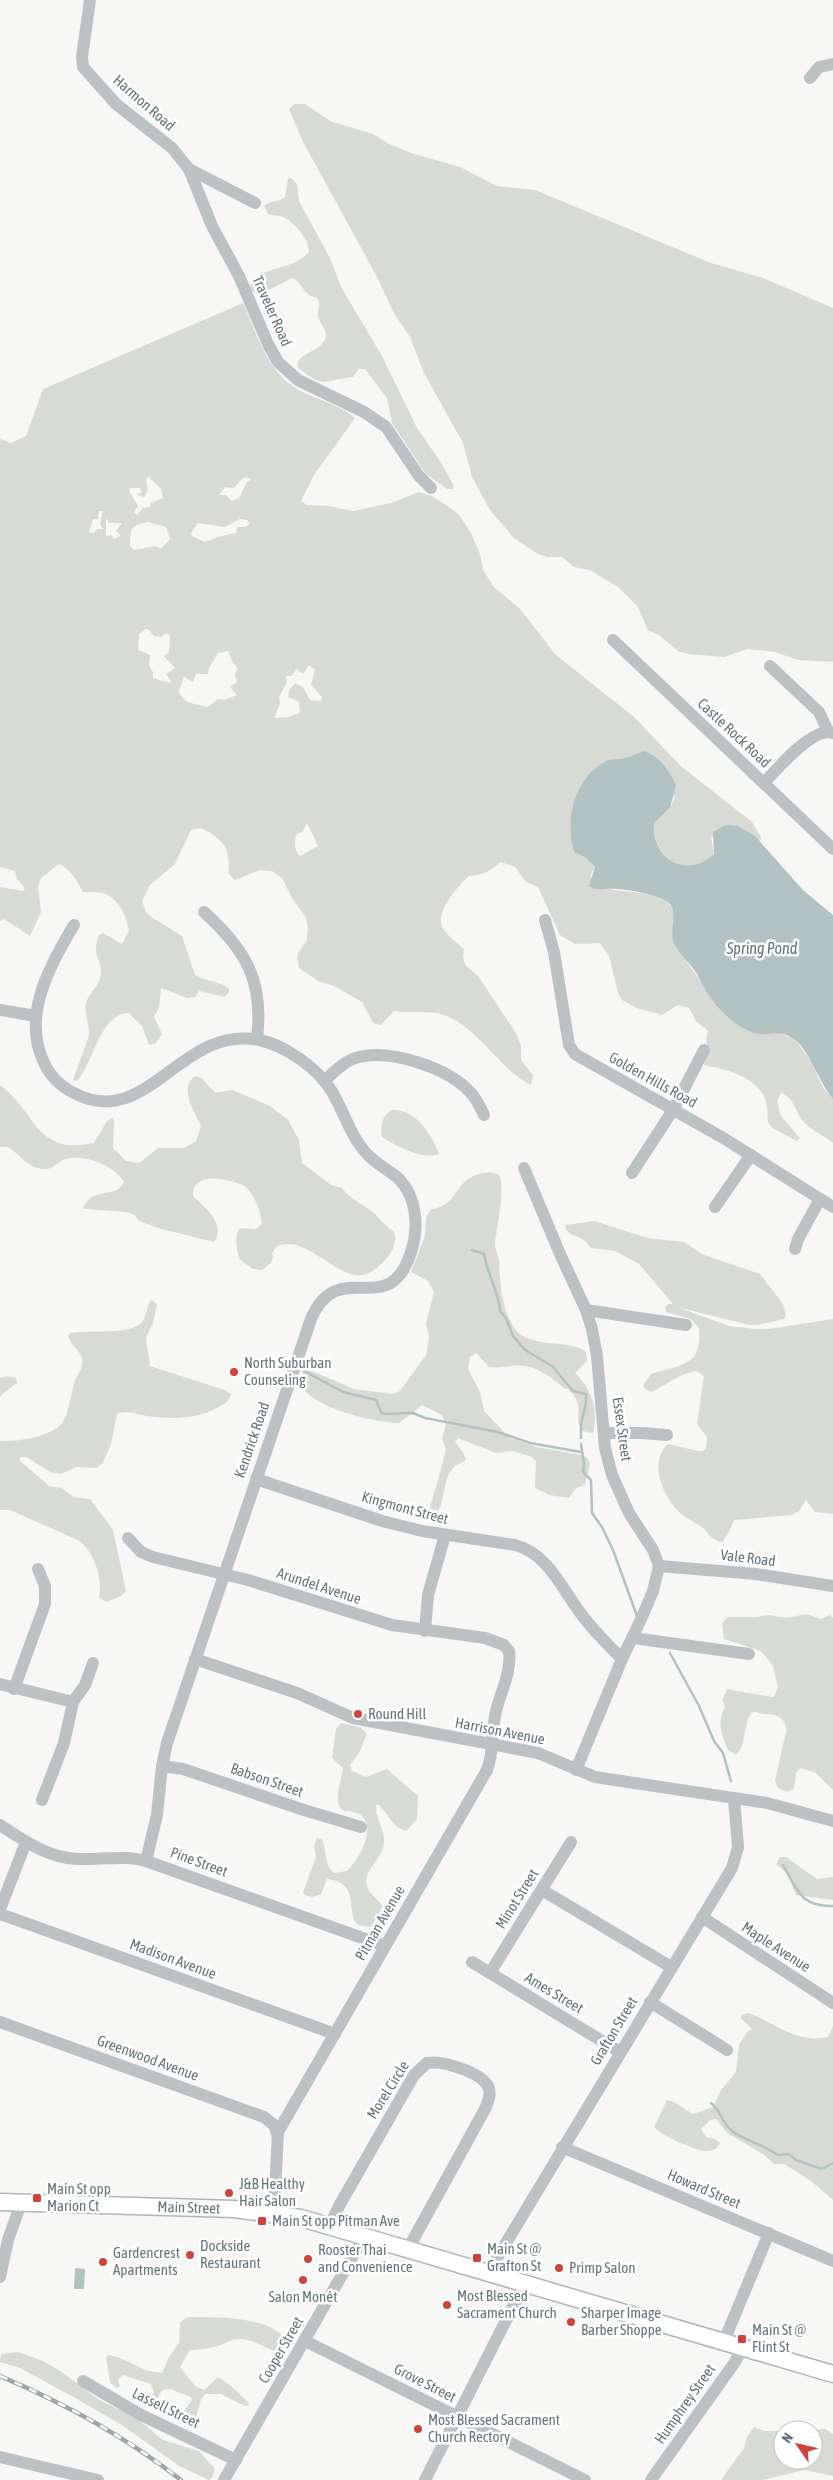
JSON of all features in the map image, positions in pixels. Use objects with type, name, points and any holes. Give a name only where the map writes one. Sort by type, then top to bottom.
[{"type":"main road","name":"Main Street","points":[[0,2202],[234,2209],[274,2213],[330,2225],[833,2374]]},
{"type":"street","name":"Harmon Road","points":[[90,0],[82,57],[84,69],[116,104],[172,148],[190,169]]},
{"type":"street","points":[[810,78],[819,67],[833,64]]},
{"type":"street","points":[[190,169],[255,203]]},
{"type":"street","name":"Traveler Road","points":[[190,169],[212,226],[239,276],[265,339],[278,362],[298,380],[364,412],[386,426],[418,476],[431,488]]},
{"type":"street","name":"Castle Rock Road","points":[[613,640],[833,848]]},
{"type":"street","points":[[764,782],[805,743],[831,732],[819,712],[770,666]]},
{"type":"street","points":[[204,912],[231,937],[249,966],[258,998],[257,1039]]},
{"type":"street","name":"Golden Hills Road","points":[[545,920],[554,952],[571,1050],[577,1056],[751,1155],[833,1207]]},
{"type":"street","name":"Kendrick Road","points":[[74,925],[49,970],[36,1016],[36,1038],[39,1052],[50,1074],[66,1088],[77,1095],[104,1102],[120,1101],[136,1095],[179,1063],[208,1046],[230,1040],[257,1039],[290,1054],[324,1081],[363,1149],[405,1187],[411,1197],[415,1215],[414,1239],[404,1269],[389,1284],[372,1288],[341,1288],[329,1293],[320,1302],[300,1350],[167,1743],[162,1766],[158,1815],[146,1861]]},
{"type":"street","points":[[0,1010],[36,1016]]},
{"type":"street","points":[[632,1173],[673,1110],[704,1050]]},
{"type":"street","points":[[324,1081],[342,1065],[359,1056],[400,1058],[434,1069],[461,1084],[475,1098],[484,1115]]},
{"type":"street","points":[[715,1207],[751,1155]]},
{"type":"street","name":"Essex Street","points":[[524,1168],[586,1310],[597,1356],[607,1457],[618,1491],[633,1521],[653,1550],[659,1566]]},
{"type":"street","points":[[795,1249],[798,1238],[820,1200]]},
{"type":"street","points":[[586,1310],[686,1325]]},
{"type":"street","points":[[604,1433],[642,1432],[667,1435]]},
{"type":"street","name":"Kingmont Street","points":[[256,1479],[382,1521],[446,1535],[519,1546],[531,1551],[545,1564],[584,1619],[622,1659]]},
{"type":"street","points":[[425,1631],[428,1594],[446,1535]]},
{"type":"street","name":"Arundel Avenue","points":[[128,1538],[139,1550],[148,1556],[224,1573],[362,1617],[425,1631],[472,1636],[494,1641],[506,1647]]},
{"type":"street","name":"Vale Road","points":[[659,1566],[670,1565],[756,1574],[833,1586]]},
{"type":"street","points":[[576,1770],[622,1659],[653,1591],[659,1566]]},
{"type":"street","points":[[38,1569],[45,1586],[44,1604],[4,1689],[73,1702]]},
{"type":"street","points":[[633,1638],[749,1654]]},
{"type":"street","name":"Pitman Avenue","points":[[274,2213],[278,2134],[482,1779],[490,1761],[494,1745],[494,1718],[509,1669],[509,1651],[506,1647]]},
{"type":"street","name":"Harrison Avenue","points":[[195,1659],[297,1694],[342,1714],[544,1755],[589,1776],[767,1803],[833,1821]]},
{"type":"street","points":[[42,1800],[64,1743],[73,1702],[84,1687],[93,1663]]},
{"type":"street","name":"Babson Street","points":[[162,1766],[183,1769],[304,1810],[361,1826]]},
{"type":"street","name":"Grafton Street","points":[[491,2273],[497,2258],[562,2147],[702,1917],[736,1856],[738,1847],[734,1798]]},
{"type":"street","name":"Pine Street","points":[[0,1825],[26,1842],[67,1858],[131,1858],[146,1861],[385,1946]]},
{"type":"street","points":[[0,1909],[26,1842]]},
{"type":"street","name":"Minot Street","points":[[490,1973],[571,1842]]},
{"type":"street","points":[[542,1890],[671,1967]]},
{"type":"street","name":"Madison Avenue","points":[[0,1914],[335,2034]]},
{"type":"street","name":"Maple Avenue","points":[[702,1917],[833,2003]]},
{"type":"street","name":"Ames Street","points":[[472,1962],[620,2052]]},
{"type":"street","points":[[650,2002],[727,2050]]},
{"type":"street","name":"Greenwood Avenue","points":[[0,2022],[264,2118],[274,2125],[278,2134]]},
{"type":"street","name":"Morel Circle","points":[[330,2225],[414,2074],[427,2064],[446,2064],[482,2081],[488,2086],[490,2096],[485,2109],[408,2248]]},
{"type":"street","name":"Howard Street","points":[[562,2147],[833,2261]]},
{"type":"street","points":[[0,2277],[8,2240],[21,2203]]},
{"type":"street","points":[[724,2341],[769,2233]]},
{"type":"street","name":"Cooper Street","points":[[224,2480],[364,2236]]},
{"type":"street","points":[[425,2480],[525,2283]]},
{"type":"street","name":"Grove Street","points":[[305,2341],[585,2480]]},
{"type":"street","name":"Humphrey Street","points":[[651,2480],[735,2362],[743,2346]]},
{"type":"street","name":"Lassell Street","points":[[83,2381],[141,2415],[236,2460]]},
{"type":"street","points":[[0,2457],[98,2480]]},
{"type":"shaded area","points":[[294,104],[305,104],[330,121],[373,134],[389,144],[414,154],[460,167],[497,186],[535,190],[711,263],[763,278],[833,308],[833,662],[798,660],[775,652],[748,649],[724,657],[688,654],[678,651],[659,635],[648,630],[638,607],[618,587],[590,570],[574,567],[562,557],[548,557],[538,554],[514,538],[490,510],[472,477],[463,443],[424,373],[410,337],[395,315],[376,275],[302,140],[289,109]]},
{"type":"shaded area","points":[[291,178],[297,184],[299,201],[331,260],[341,287],[382,356],[417,428],[440,461],[454,486],[453,489],[447,489],[426,474],[392,423],[387,398],[365,369],[359,369],[353,377],[325,382],[314,379],[298,368],[297,363],[300,359],[318,348],[326,338],[318,316],[319,302],[317,299],[308,294],[292,278],[271,289],[255,293],[250,289],[251,283],[257,277],[296,262],[309,252],[307,242],[297,228],[284,217],[268,214],[264,206],[285,197],[288,179]]},
{"type":"shaded area","points":[[243,303],[264,351],[279,373],[299,390],[342,409],[355,418],[314,475],[301,501],[307,505],[329,506],[353,511],[391,503],[419,492],[432,496],[452,509],[459,515],[471,533],[480,554],[483,570],[494,587],[520,609],[556,655],[634,717],[682,767],[752,822],[761,837],[760,842],[755,836],[711,837],[714,854],[703,862],[693,865],[682,865],[673,861],[665,855],[659,846],[655,835],[654,823],[670,808],[675,798],[644,751],[623,759],[608,760],[595,768],[579,789],[574,801],[570,827],[574,852],[586,858],[595,867],[590,876],[610,889],[653,896],[668,902],[674,917],[675,938],[678,950],[722,1010],[751,1032],[768,1034],[777,1032],[795,1039],[812,1063],[823,1088],[833,1099],[833,1143],[806,1124],[789,1098],[781,1093],[777,1101],[781,1116],[800,1138],[797,1141],[772,1128],[768,1122],[764,1096],[758,1088],[742,1076],[704,1065],[708,1049],[706,1039],[708,1031],[696,1021],[689,1008],[678,1005],[662,1015],[637,1008],[622,1000],[618,993],[609,956],[600,943],[575,944],[560,935],[538,887],[526,882],[515,867],[501,862],[486,872],[469,876],[448,901],[441,916],[441,923],[446,933],[464,949],[465,965],[478,976],[517,1035],[521,1046],[521,1060],[533,1075],[531,1085],[507,1068],[475,1035],[451,1018],[433,1012],[394,1011],[381,1025],[373,1023],[362,1002],[334,986],[318,981],[299,968],[297,955],[307,940],[308,928],[306,918],[292,898],[282,878],[272,871],[260,870],[235,880],[229,874],[228,857],[225,847],[215,836],[201,828],[191,830],[175,864],[150,885],[142,901],[146,912],[151,917],[182,936],[195,975],[225,986],[229,989],[229,992],[225,997],[199,991],[195,997],[187,998],[161,988],[159,1008],[154,1017],[162,1034],[155,1044],[149,1045],[142,1026],[129,1013],[119,1015],[104,1030],[83,1073],[77,1081],[73,1080],[89,1036],[86,1012],[87,1000],[99,981],[101,972],[96,953],[99,935],[103,933],[122,944],[129,930],[122,910],[114,899],[108,895],[83,892],[70,872],[59,864],[41,878],[38,886],[41,912],[30,936],[4,919],[0,921],[0,887],[23,891],[25,888],[17,879],[15,871],[0,867],[0,439],[11,443],[26,436],[43,389]],"holes":[[[148,476],[161,489],[163,498],[151,503],[150,507],[143,508],[137,515],[134,512],[138,506],[129,491],[131,488],[140,488],[142,492],[137,495],[144,497],[148,490],[146,481]],[[244,477],[252,479],[247,482],[239,498],[231,501],[226,495],[219,495],[225,487],[234,488]],[[99,511],[103,511],[100,523],[103,529],[97,529],[94,533],[89,532],[93,519],[98,519]],[[106,518],[109,523],[122,523],[116,531],[121,536],[114,539],[111,535],[106,536]],[[240,519],[247,520],[250,524],[245,527],[237,527],[236,533],[220,536],[205,542],[192,536],[191,533],[198,523],[225,527]],[[148,522],[166,527],[170,539],[161,549],[155,546],[134,550],[130,546],[130,535],[133,528],[138,524]],[[146,629],[154,636],[161,637],[166,633],[170,636],[169,652],[164,656],[175,668],[166,674],[171,681],[170,683],[153,678],[153,672],[149,666],[150,655],[138,650],[139,634]],[[228,651],[233,663],[238,668],[235,674],[237,682],[230,687],[237,695],[224,700],[218,699],[208,707],[190,703],[183,699],[179,691],[184,677],[193,682],[196,674],[208,674],[209,668],[218,653]],[[309,665],[315,670],[311,685],[322,697],[321,701],[310,700],[303,687],[295,683],[289,690],[288,697],[299,702],[300,713],[288,717],[274,718],[280,704],[279,697],[287,682],[286,676],[292,676],[296,669],[303,674]],[[307,823],[318,846],[300,856],[295,846],[297,834],[302,832]]]},
{"type":"shaded area","points":[[195,1076],[202,1078],[215,1093],[232,1090],[270,1106],[288,1120],[299,1140],[302,1163],[331,1185],[342,1188],[371,1210],[394,1232],[393,1249],[375,1270],[363,1275],[353,1275],[342,1271],[309,1251],[287,1244],[276,1247],[272,1253],[271,1263],[262,1270],[253,1269],[239,1259],[236,1243],[237,1235],[240,1228],[256,1229],[262,1224],[260,1214],[248,1189],[230,1181],[221,1179],[205,1180],[199,1182],[194,1188],[193,1196],[216,1222],[218,1229],[214,1242],[158,1228],[139,1221],[135,1215],[127,1212],[83,1208],[92,1197],[116,1190],[124,1182],[113,1171],[98,1162],[81,1158],[65,1159],[50,1168],[44,1169],[29,1164],[8,1147],[0,1147],[0,1085],[12,1095],[38,1129],[59,1143],[74,1145],[94,1143],[107,1121],[112,1118],[114,1121],[113,1148],[126,1161],[139,1163],[158,1148],[184,1148],[196,1141],[201,1126],[189,1101],[188,1094],[190,1081]]},
{"type":"shaded area","points":[[392,1110],[408,1114],[422,1124],[439,1154],[417,1154],[382,1137],[382,1121]]},
{"type":"shaded area","points":[[489,1172],[498,1174],[501,1186],[495,1248],[499,1259],[502,1295],[510,1321],[521,1335],[530,1339],[580,1348],[586,1352],[587,1361],[575,1373],[586,1385],[592,1399],[595,1414],[593,1433],[582,1431],[578,1420],[577,1401],[574,1396],[568,1389],[565,1389],[541,1371],[527,1366],[489,1367],[476,1353],[470,1357],[468,1369],[480,1392],[484,1411],[510,1438],[537,1447],[581,1455],[586,1457],[590,1463],[585,1485],[576,1488],[569,1498],[549,1495],[535,1488],[536,1461],[532,1457],[513,1451],[496,1453],[458,1438],[455,1442],[466,1460],[455,1466],[451,1471],[439,1510],[435,1515],[431,1514],[430,1508],[446,1450],[442,1438],[446,1425],[442,1415],[422,1405],[399,1423],[358,1416],[325,1405],[312,1397],[303,1389],[299,1379],[304,1371],[310,1370],[354,1389],[393,1394],[400,1391],[426,1355],[429,1337],[426,1323],[434,1292],[428,1281],[411,1272],[425,1236],[426,1217],[431,1209],[448,1203],[468,1179]]},
{"type":"shaded area","points":[[594,1221],[648,1238],[684,1242],[704,1255],[760,1274],[783,1304],[786,1315],[784,1319],[758,1325],[749,1325],[677,1307],[729,1326],[755,1329],[769,1329],[833,1319],[833,1514],[815,1512],[806,1500],[799,1511],[792,1515],[734,1520],[722,1542],[714,1539],[672,1505],[660,1478],[659,1460],[662,1451],[668,1444],[698,1451],[703,1451],[706,1448],[707,1437],[697,1424],[704,1376],[696,1371],[682,1375],[652,1392],[645,1389],[643,1385],[651,1374],[680,1366],[693,1357],[697,1351],[699,1328],[691,1319],[666,1312],[665,1307],[668,1304],[673,1304],[639,1264],[615,1251],[591,1248],[587,1243],[568,1232],[565,1228],[566,1225]]},
{"type":"shaded area","points":[[151,1300],[157,1304],[153,1323],[146,1338],[150,1366],[225,1390],[231,1394],[228,1401],[209,1412],[189,1417],[158,1417],[129,1412],[117,1414],[111,1444],[102,1464],[96,1468],[77,1467],[61,1474],[52,1473],[26,1457],[21,1457],[19,1460],[49,1486],[62,1488],[73,1497],[90,1499],[113,1530],[126,1591],[121,1596],[106,1602],[99,1597],[100,1582],[96,1566],[89,1552],[80,1541],[10,1510],[0,1510],[0,1441],[16,1441],[35,1437],[53,1431],[64,1420],[82,1362],[81,1355],[69,1339],[70,1333],[129,1329],[137,1326],[144,1320]]},
{"type":"shaded area","points":[[7,1376],[16,1378],[17,1383],[0,1396],[0,1378]]},
{"type":"shaded area","points":[[807,1614],[821,1619],[830,1615],[833,1618],[833,1790],[816,1773],[800,1768],[796,1773],[794,1789],[786,1792],[778,1788],[775,1780],[786,1732],[785,1723],[780,1717],[752,1712],[739,1751],[736,1755],[728,1750],[722,1733],[721,1723],[725,1706],[722,1700],[727,1689],[774,1697],[778,1687],[773,1666],[761,1651],[724,1639],[722,1623],[728,1617],[769,1615],[786,1618]]},
{"type":"shaded area","points":[[341,1723],[360,1727],[367,1734],[360,1751],[350,1765],[352,1771],[366,1777],[387,1769],[418,1796],[417,1819],[406,1831],[397,1827],[379,1805],[376,1805],[384,1843],[383,1849],[367,1876],[366,1882],[369,1891],[383,1907],[371,1927],[360,1926],[355,1921],[349,1893],[345,1886],[338,1882],[327,1879],[321,1894],[312,1897],[305,1895],[303,1892],[316,1857],[314,1846],[317,1838],[322,1839],[327,1862],[334,1873],[347,1871],[364,1845],[367,1835],[367,1826],[364,1818],[356,1813],[344,1811],[338,1803],[338,1791],[343,1768],[332,1758],[336,1729]]},
{"type":"shaded area","points":[[780,1857],[786,1857],[817,1879],[833,1877],[833,1900],[796,1895],[787,1873],[776,1864]]},
{"type":"shaded area","points":[[748,2013],[806,2038],[828,2037],[833,2026],[833,2200],[811,2181],[784,2164],[774,2164],[763,2154],[727,2133],[716,2119],[710,2120],[701,2129],[706,2137],[715,2139],[720,2143],[716,2149],[708,2151],[678,2142],[654,2127],[667,2100],[674,2102],[693,2114],[713,2107],[721,2090],[736,2072],[739,2045],[747,2032],[752,2029],[741,2018],[741,2015]]},
{"type":"shaded area","points":[[188,2317],[228,2318],[258,2323],[282,2335],[289,2344],[281,2352],[271,2350],[251,2341],[237,2339],[214,2347],[190,2350],[180,2367],[195,2386],[204,2390],[218,2377],[249,2403],[248,2406],[245,2406],[221,2394],[205,2394],[201,2399],[194,2425],[191,2427],[179,2422],[178,2419],[192,2400],[191,2397],[170,2389],[163,2390],[152,2406],[149,2404],[154,2392],[151,2384],[123,2375],[118,2379],[120,2386],[117,2388],[110,2383],[106,2357],[108,2355],[115,2356],[148,2370],[162,2373],[168,2359],[179,2343],[180,2322]]},
{"type":"shaded area","points":[[18,2352],[43,2361],[62,2372],[99,2400],[135,2417],[163,2440],[199,2451],[215,2469],[212,2478],[209,2480],[179,2466],[122,2425],[20,2368],[0,2362],[1,2354]]},
{"type":"shaded area","points":[[754,2427],[765,2431],[773,2431],[773,2470],[804,2470],[763,2480],[721,2480],[744,2448],[747,2437]]},
{"type":"shaded area","points":[[823,2429],[833,2434],[833,2476],[804,2470],[823,2470]]},
{"type":"water","name":"Spring Pond","points":[[644,751],[663,764],[676,785],[670,808],[654,823],[658,846],[664,855],[682,865],[703,862],[714,854],[713,832],[726,825],[738,826],[755,836],[803,890],[833,915],[833,1099],[804,1050],[794,1039],[781,1034],[761,1034],[747,1030],[728,1017],[717,1005],[675,945],[672,936],[673,911],[669,903],[652,895],[618,889],[592,888],[589,886],[595,867],[586,858],[574,852],[571,840],[571,814],[574,801],[586,778],[595,768],[608,760],[623,759]]},
{"type":"water","points":[[75,2268],[85,2269],[84,2289],[74,2289]]},
{"type":"waterway","points":[[472,1250],[484,1254],[498,1298],[500,1311],[506,1318],[513,1336],[525,1350],[552,1366],[573,1391],[586,1394],[581,1424],[581,1438]]},
{"type":"waterway","points":[[304,1371],[343,1392],[376,1400],[381,1412],[384,1414],[413,1413],[425,1418],[498,1432],[530,1443],[581,1452]]},
{"type":"waterway","points":[[581,1444],[584,1464],[583,1472],[591,1480],[592,1513],[602,1527],[613,1550],[637,1616]]},
{"type":"waterway","points":[[670,1653],[699,1706],[714,1741],[723,1753],[731,1781]]},
{"type":"waterway","points":[[783,1865],[796,1889],[806,1900],[822,1906],[833,1906]]},
{"type":"waterway","points":[[711,2103],[732,2131],[778,2155],[789,2154],[796,2160],[822,2169],[833,2163]]},
{"type":"railway","points":[[0,2376],[71,2409],[94,2422],[139,2449],[181,2480]]},
{"type":"place","name":"North Suburban Counseling","points":[[234,1372]]},
{"type":"place","name":"Round Hill","points":[[358,1714]]},
{"type":"place","name":"J&B Healthy Hair Salon","points":[[229,2193]]},
{"type":"place","name":"Main St opp Marion Ct","points":[[37,2198]]},
{"type":"place","name":"Main St opp Pitman Ave","points":[[262,2221]]},
{"type":"place","name":"Dockside Restaurant","points":[[190,2255]]},
{"type":"place","name":"Main St @ Grafton St","points":[[477,2258]]},
{"type":"place","name":"Rooster Thai and Convenience","points":[[308,2259]]},
{"type":"place","name":"Gardencrest Apartments","points":[[103,2262]]},
{"type":"place","name":"Primp Salon","points":[[559,2268]]},
{"type":"place","name":"Salon Monét","points":[[303,2280]]},
{"type":"place","name":"Most Blessed Sacrament Church","points":[[447,2305]]},
{"type":"place","name":"Sharper Image Barber Shoppe","points":[[571,2322]]},
{"type":"place","name":"Main St @ Flint St","points":[[742,2339]]},
{"type":"place","name":"Most Blessed Sacrament Church Rectory","points":[[418,2429]]}]
